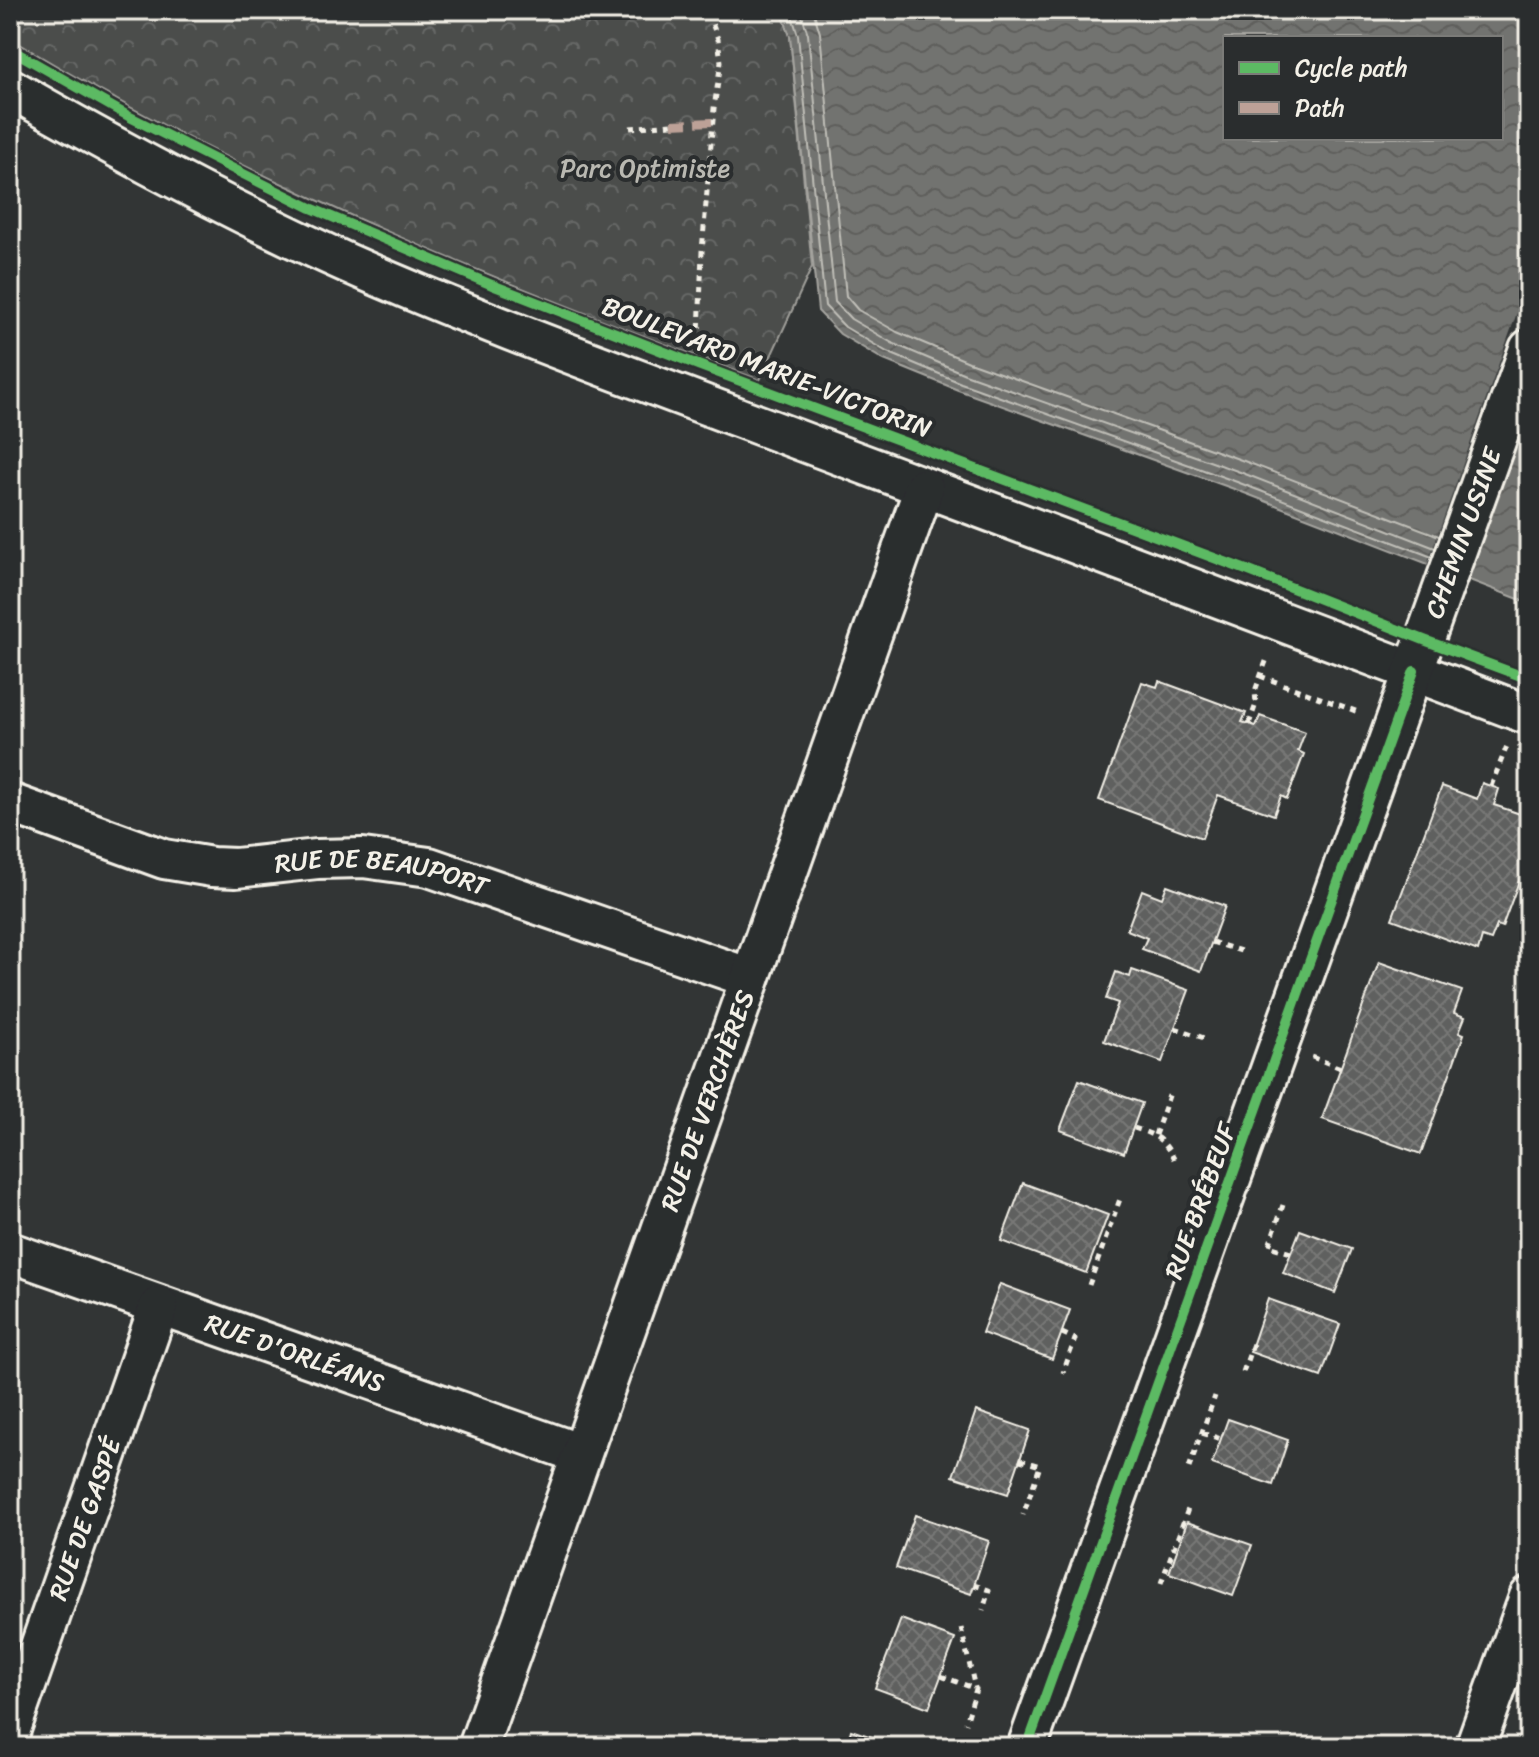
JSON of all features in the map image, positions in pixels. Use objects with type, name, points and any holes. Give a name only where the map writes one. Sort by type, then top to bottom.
[{"type":"street","points":[[10,88],[164,174],[346,262],[540,342],[1414,671],[1520,726]]},
{"type":"street","name":"CHEMIN USINE","points":[[1414,671],[1529,349]]},
{"type":"street","name":"RUE DE VERCHÈRES","points":[[478,1747],[924,488]]},
{"type":"street","name":"RUE BRÉBEUF","points":[[1027,1747],[1414,671]]},
{"type":"street","name":"RUE DE BEAUPORT","points":[[10,803],[164,859],[189,864],[236,868],[317,859],[363,858],[429,867],[750,978]]},
{"type":"street","name":"RUE D'ORLÉANS","points":[[10,1252],[581,1454]]},
{"type":"street","name":"RUE DE GASPÉ","points":[[10,1732],[159,1306]]},
{"type":"street","points":[[1475,1747],[1529,1597]]},
{"type":"path","points":[[698,365],[702,251],[721,62],[718,39],[707,10]]},
{"type":"path","points":[[630,128],[672,124]]},
{"type":"path","points":[[1249,724],[1256,704],[1255,691],[1271,647]]},
{"type":"path","points":[[1260,676],[1363,714]]},
{"type":"path","points":[[1491,786],[1520,726]]},
{"type":"path","points":[[1212,942],[1241,951]]},
{"type":"path","points":[[1175,1028],[1207,1039]]},
{"type":"path","points":[[1155,1135],[1170,1093]]},
{"type":"path","points":[[1134,1128],[1155,1135],[1167,1145],[1174,1159]]},
{"type":"path","points":[[1089,1285],[1100,1244],[1120,1199]]},
{"type":"path","points":[[1283,1205],[1269,1246],[1291,1253]]},
{"type":"path","points":[[1062,1333],[1075,1339],[1063,1373]]},
{"type":"path","points":[[1243,1372],[1255,1338]]},
{"type":"path","points":[[1189,1468],[1215,1396]]},
{"type":"path","points":[[1202,1433],[1221,1439]]},
{"type":"path","points":[[1020,1460],[1040,1466],[1023,1515]]},
{"type":"path","points":[[1161,1583],[1188,1509]]},
{"type":"path","points":[[974,1585],[989,1590],[983,1610]]},
{"type":"path","points":[[961,1628],[976,1689],[966,1723]]},
{"type":"path","points":[[941,1676],[976,1689]]},
{"type":"green space","name":"Parc Optimiste","points":[[10,10],[781,10],[790,36],[812,267],[760,380],[472,268],[190,139],[10,38]]},
{"type":"water","points":[[781,10],[1529,10],[1529,603],[1234,489],[958,390],[884,360],[840,334],[818,311],[790,36]]},
{"type":"pier","points":[[1529,279],[1529,413],[1468,584],[1426,568]]},
{"type":"building","points":[[1159,681],[1246,713],[1242,722],[1256,726],[1260,716],[1305,732],[1298,751],[1304,754],[1287,799],[1281,796],[1274,815],[1218,795],[1202,838],[1099,800],[1142,682],[1157,687]]},
{"type":"building","points":[[1482,783],[1499,789],[1494,805],[1529,817],[1529,854],[1502,927],[1497,925],[1491,940],[1482,937],[1478,951],[1392,919],[1442,786],[1477,799]]},
{"type":"building","points":[[1167,885],[1225,906],[1201,971],[1142,949],[1147,938],[1127,930],[1142,890],[1162,898]]},
{"type":"building","points":[[1379,962],[1462,991],[1454,1013],[1465,1017],[1459,1032],[1464,1034],[1421,1154],[1322,1119]]},
{"type":"building","points":[[1132,970],[1189,990],[1162,1062],[1104,1041],[1118,1003],[1106,999],[1116,972],[1130,977]]},
{"type":"building","points":[[1079,1080],[1142,1103],[1124,1153],[1060,1130]]},
{"type":"building","points":[[1023,1183],[1108,1215],[1086,1273],[1001,1241]]},
{"type":"building","points":[[1300,1230],[1352,1249],[1335,1293],[1283,1273]]},
{"type":"building","points":[[1000,1284],[1070,1310],[1052,1359],[982,1333]]},
{"type":"building","points":[[1268,1299],[1340,1324],[1321,1377],[1250,1352]]},
{"type":"building","points":[[976,1411],[1030,1430],[1008,1494],[953,1476]]},
{"type":"building","points":[[1228,1419],[1288,1440],[1273,1485],[1212,1464]]},
{"type":"building","points":[[915,1515],[989,1541],[971,1594],[896,1568]]},
{"type":"building","points":[[1187,1522],[1252,1545],[1233,1596],[1169,1573]]},
{"type":"building","points":[[901,1619],[955,1639],[929,1708],[875,1688]]},
{"type":"building","points":[[851,1730],[902,1747],[846,1747]]},
{"type":"marked path","points":[[672,124],[713,122]]},
{"type":"cycle path","name":"BOULEVARD MARIE-VICTORIN","points":[[10,49],[130,117],[311,208],[492,285],[1529,679]]},
{"type":"cycle path","points":[[1027,1747],[1414,671]]}]
